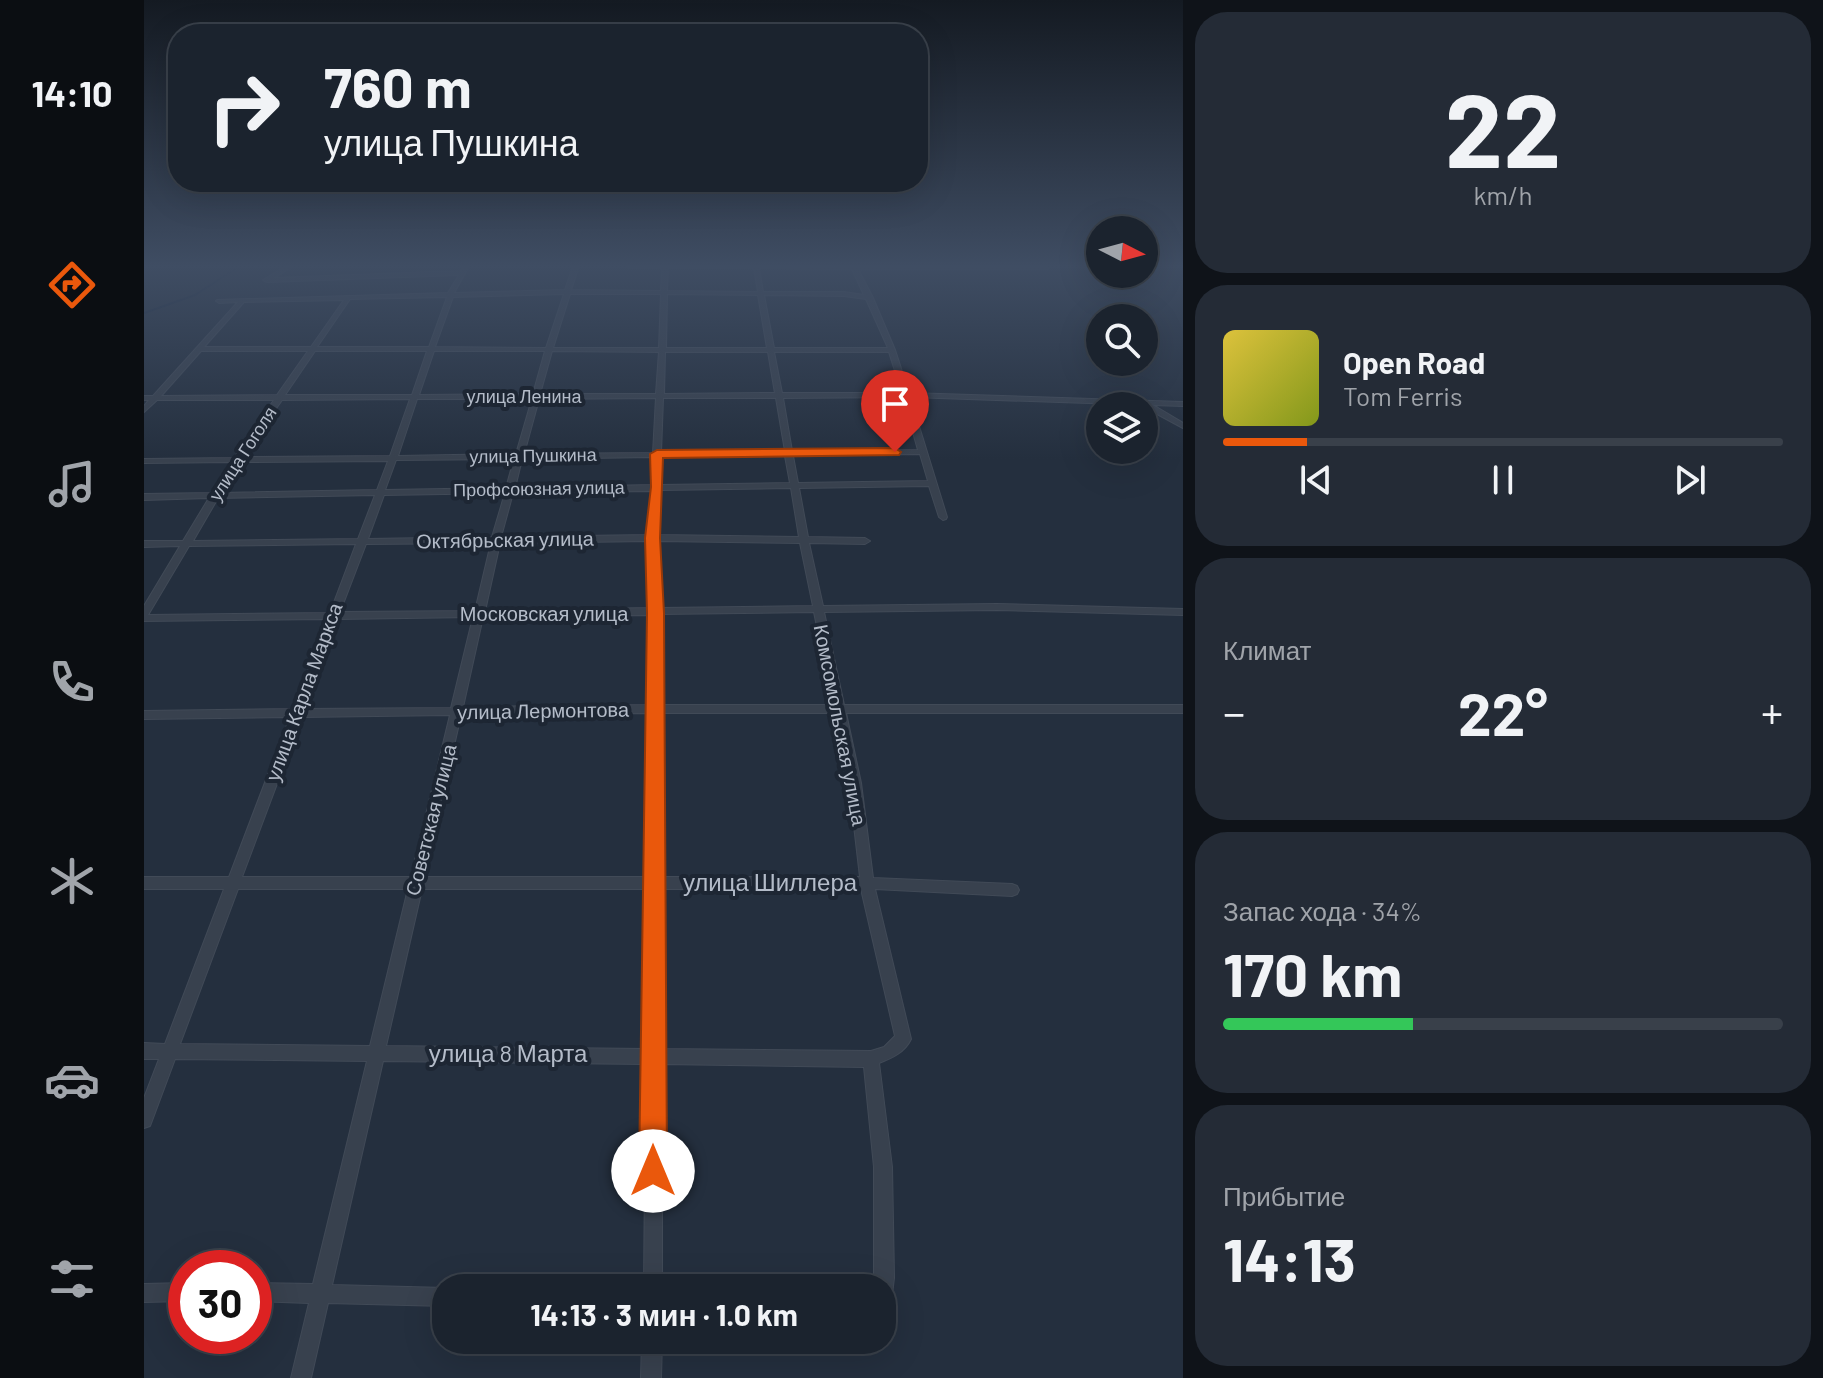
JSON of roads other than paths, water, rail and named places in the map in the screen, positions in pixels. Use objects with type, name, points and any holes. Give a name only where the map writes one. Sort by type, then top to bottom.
[{"type":"street","points":[[144,410],[216,330]]},
{"type":"street","name":"улица Гоголя","points":[[144,616],[237,459],[326,330]]},
{"type":"street","name":"улица Карла Маркса","points":[[144,1120],[438,330]]},
{"type":"street","name":"Советская улица","points":[[301,1378],[496,540],[555,330]]},
{"type":"street","points":[[653,1274],[653,538],[664,330]]},
{"type":"street","name":"Комсомольская улица","points":[[768,330],[804,539],[855,783],[867,883],[903,1039],[889,1052],[871,1059]]},
{"type":"street","points":[[884,330],[943,517]]},
{"type":"street","points":[[200,349],[892,350]]},
{"type":"street","name":"улица Ленина","points":[[144,398],[904,395],[1086,401]]},
{"type":"street","name":"улица Ленина","points":[[1158,403],[1183,404]]},
{"type":"street","points":[[1158,412],[1183,426]]},
{"type":"street","name":"улица Пушкина","points":[[144,461],[921,452]]},
{"type":"street","name":"Профсоюзная улица","points":[[144,497],[933,483]]},
{"type":"street","name":"Октябрьская улица","points":[[144,544],[653,538],[865,541]]},
{"type":"street","name":"Московская улица","points":[[144,616],[997,607],[1183,612]]},
{"type":"street","name":"улица Лермонтова","points":[[144,715],[655,709],[1183,709]]},
{"type":"street","name":"улица Шиллера","points":[[144,883],[867,883],[1012,890]]},
{"type":"street","name":"улица 8 Марта","points":[[144,1051],[871,1059]]},
{"type":"street","points":[[871,1059],[883,1167],[885,1274]]},
{"type":"street","points":[[144,1293],[168,1292]]},
{"type":"street","points":[[272,1292],[432,1296]]},
{"type":"street","points":[[651,1378],[652,1354]]}]
